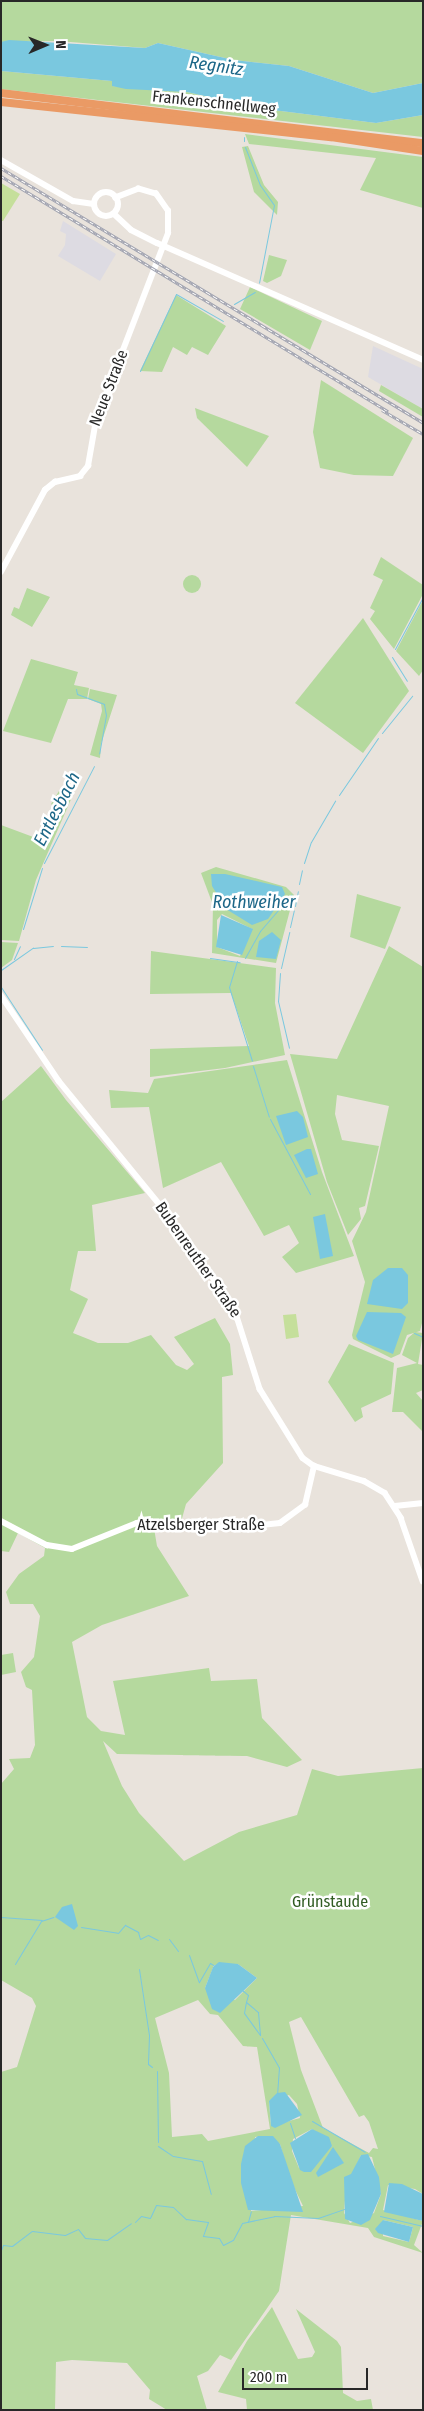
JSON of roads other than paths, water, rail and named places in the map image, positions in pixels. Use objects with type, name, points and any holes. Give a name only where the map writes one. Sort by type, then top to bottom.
[{"type":"highway","name":"Frankenschnellweg","points":[[1,93],[423,143]]},
{"type":"highway","name":"Frankenschnellweg","points":[[1,102],[312,135],[423,151]]},
{"type":"main road","points":[[1,160],[73,201],[94,204],[102,216],[114,214]]},
{"type":"main road","points":[[94,204],[102,193],[116,198],[118,204],[114,214]]},
{"type":"main road","points":[[114,214],[131,230],[169,249],[423,360]]},
{"type":"street","name":"Neue Straße","points":[[1,572],[46,490],[55,482],[84,472],[90,460],[96,420],[168,233],[169,215],[161,199],[146,190],[131,190],[116,198]]},
{"type":"street","name":"Bubenreuther Straße","points":[[1,995],[87,1117],[166,1212],[234,1306],[267,1404],[303,1458],[314,1466]]},
{"type":"street","points":[[314,1466],[374,1485],[395,1506],[423,1581]]},
{"type":"street","name":"Atzelsberger Straße","points":[[1,1520],[47,1545],[72,1549],[138,1523],[234,1528],[280,1524],[305,1505],[314,1466]]},
{"type":"street","points":[[395,1506],[423,1504]]},
{"type":"water","name":"Regnitz","points":[[9,40],[145,48],[158,43],[234,60],[289,66],[373,93],[423,83],[423,115],[376,123],[273,110],[252,101],[231,102],[187,92],[126,89],[112,86],[112,81],[1,71],[1,42]]},
{"type":"water","name":"Rothweiher","points":[[211,874],[225,874],[282,887],[285,894],[268,919],[252,925],[226,909],[212,886]]},
{"type":"water","name":"Rothweiher","points":[[221,915],[253,929],[242,955],[216,947]]},
{"type":"water","name":"Rothweiher","points":[[272,932],[281,940],[276,959],[256,957],[259,941]]},
{"type":"water","points":[[297,1111],[303,1117],[308,1137],[286,1145],[276,1116]]},
{"type":"water","points":[[311,1149],[318,1174],[306,1178],[294,1155]]},
{"type":"water","points":[[325,1214],[333,1256],[320,1259],[313,1217]]},
{"type":"water","points":[[388,1268],[402,1268],[408,1275],[408,1303],[402,1309],[367,1304],[373,1280]]},
{"type":"water","points":[[367,1312],[401,1313],[406,1317],[393,1354],[358,1340],[356,1336]]},
{"type":"water","points":[[72,1904],[78,1926],[74,1930],[55,1917],[62,1907]]},
{"type":"water","points":[[219,1962],[238,1964],[257,1978],[220,2013],[212,2009],[205,1988],[213,1967]]},
{"type":"water","points":[[285,2092],[302,2115],[275,2128],[271,2126],[269,2101],[277,2093]]},
{"type":"water","points":[[312,2129],[329,2137],[332,2146],[311,2172],[304,2172],[300,2170],[290,2143]]},
{"type":"water","points":[[258,2136],[273,2136],[280,2144],[303,2212],[248,2210],[241,2183],[241,2164],[245,2146]]},
{"type":"water","points":[[333,2147],[344,2163],[318,2177],[316,2173]]},
{"type":"water","points":[[368,2154],[379,2177],[381,2194],[370,2220],[361,2225],[345,2219],[344,2177],[351,2174],[361,2155]]},
{"type":"water","points":[[389,2183],[402,2184],[423,2194],[423,2221],[384,2212]]},
{"type":"water","points":[[383,2220],[413,2227],[409,2242],[378,2233],[375,2229]]},
{"type":"waterway","points":[[246,107],[253,100]]},
{"type":"waterway","name":"Entlesbach","points":[[245,147],[260,185],[274,205],[259,283]]},
{"type":"waterway","name":"Entlesbach","points":[[234,304],[255,292]]},
{"type":"waterway","name":"Entlesbach","points":[[140,371],[176,294],[223,321]]},
{"type":"waterway","points":[[395,649],[423,597]]},
{"type":"waterway","points":[[392,657],[407,681]]},
{"type":"waterway","name":"Entlesbach","points":[[76,689],[77,694],[104,704],[106,715],[99,753]]},
{"type":"waterway","points":[[382,733],[412,696]]},
{"type":"waterway","points":[[339,795],[378,738]]},
{"type":"waterway","name":"Entlesbach","points":[[44,863],[94,766]]},
{"type":"waterway","points":[[304,863],[311,842],[335,801]]},
{"type":"waterway","points":[[23,929],[42,868]]},
{"type":"waterway","points":[[299,884],[302,870]]},
{"type":"waterway","points":[[295,906],[298,891]]},
{"type":"waterway","points":[[245,958],[260,931],[291,895]]},
{"type":"waterway","points":[[290,927],[294,910]]},
{"type":"waterway","points":[[281,968],[289,932]]},
{"type":"waterway","points":[[14,959],[20,946]]},
{"type":"waterway","points":[[1,970],[33,948],[53,946]]},
{"type":"waterway","points":[[61,946],[87,947]]},
{"type":"waterway","points":[[210,958],[240,962]]},
{"type":"waterway","points":[[237,961],[229,987],[252,1061]]},
{"type":"waterway","points":[[280,973],[278,1001],[289,1048]]},
{"type":"waterway","points":[[1,987],[42,1050]]},
{"type":"waterway","points":[[253,1066],[269,1117]]},
{"type":"waterway","points":[[270,1119],[310,1194]]},
{"type":"waterway","points":[[414,1333],[423,1337]]},
{"type":"waterway","points":[[1,1917],[42,1920]]},
{"type":"waterway","points":[[15,1964],[41,1921],[53,1917]]},
{"type":"waterway","points":[[81,1927],[118,1933],[125,1925],[138,1932],[140,1939],[148,1935],[158,1940]]},
{"type":"waterway","points":[[169,1939],[178,1951]]},
{"type":"waterway","points":[[189,1955],[199,1982],[210,1963],[215,1966]]},
{"type":"waterway","points":[[139,1969],[149,2035],[148,2064],[152,2067]]},
{"type":"waterway","points":[[242,1990],[248,1995],[246,2002],[258,2012],[260,2035],[244,2013],[246,2002]]},
{"type":"waterway","points":[[262,2038],[279,2067],[277,2093]]},
{"type":"waterway","points":[[157,2071],[158,2142]]},
{"type":"waterway","points":[[312,2121],[365,2152]]},
{"type":"waterway","points":[[290,2123],[295,2138]]},
{"type":"waterway","points":[[158,2146],[173,2156],[202,2161],[211,2194]]},
{"type":"waterway","points":[[135,2222],[141,2216],[150,2218],[156,2205],[173,2207],[186,2219],[208,2222],[203,2236],[219,2238],[223,2245],[233,2240],[242,2223],[274,2216],[318,2218],[344,2209]]},
{"type":"waterway","points":[[248,2222],[251,2211]]},
{"type":"waterway","points":[[380,2216],[423,2226]]},
{"type":"waterway","points":[[1,2250],[3,2245],[12,2246],[32,2231],[65,2235],[78,2229],[85,2238],[107,2240],[131,2223]]},
{"type":"railway","points":[[1,168],[423,423]]},
{"type":"railway","points":[[1,176],[388,411]]},
{"type":"railway","points":[[382,410],[423,434]]},
{"type":"park label","name":"Grünstaude","points":[[330,1902]]}]
